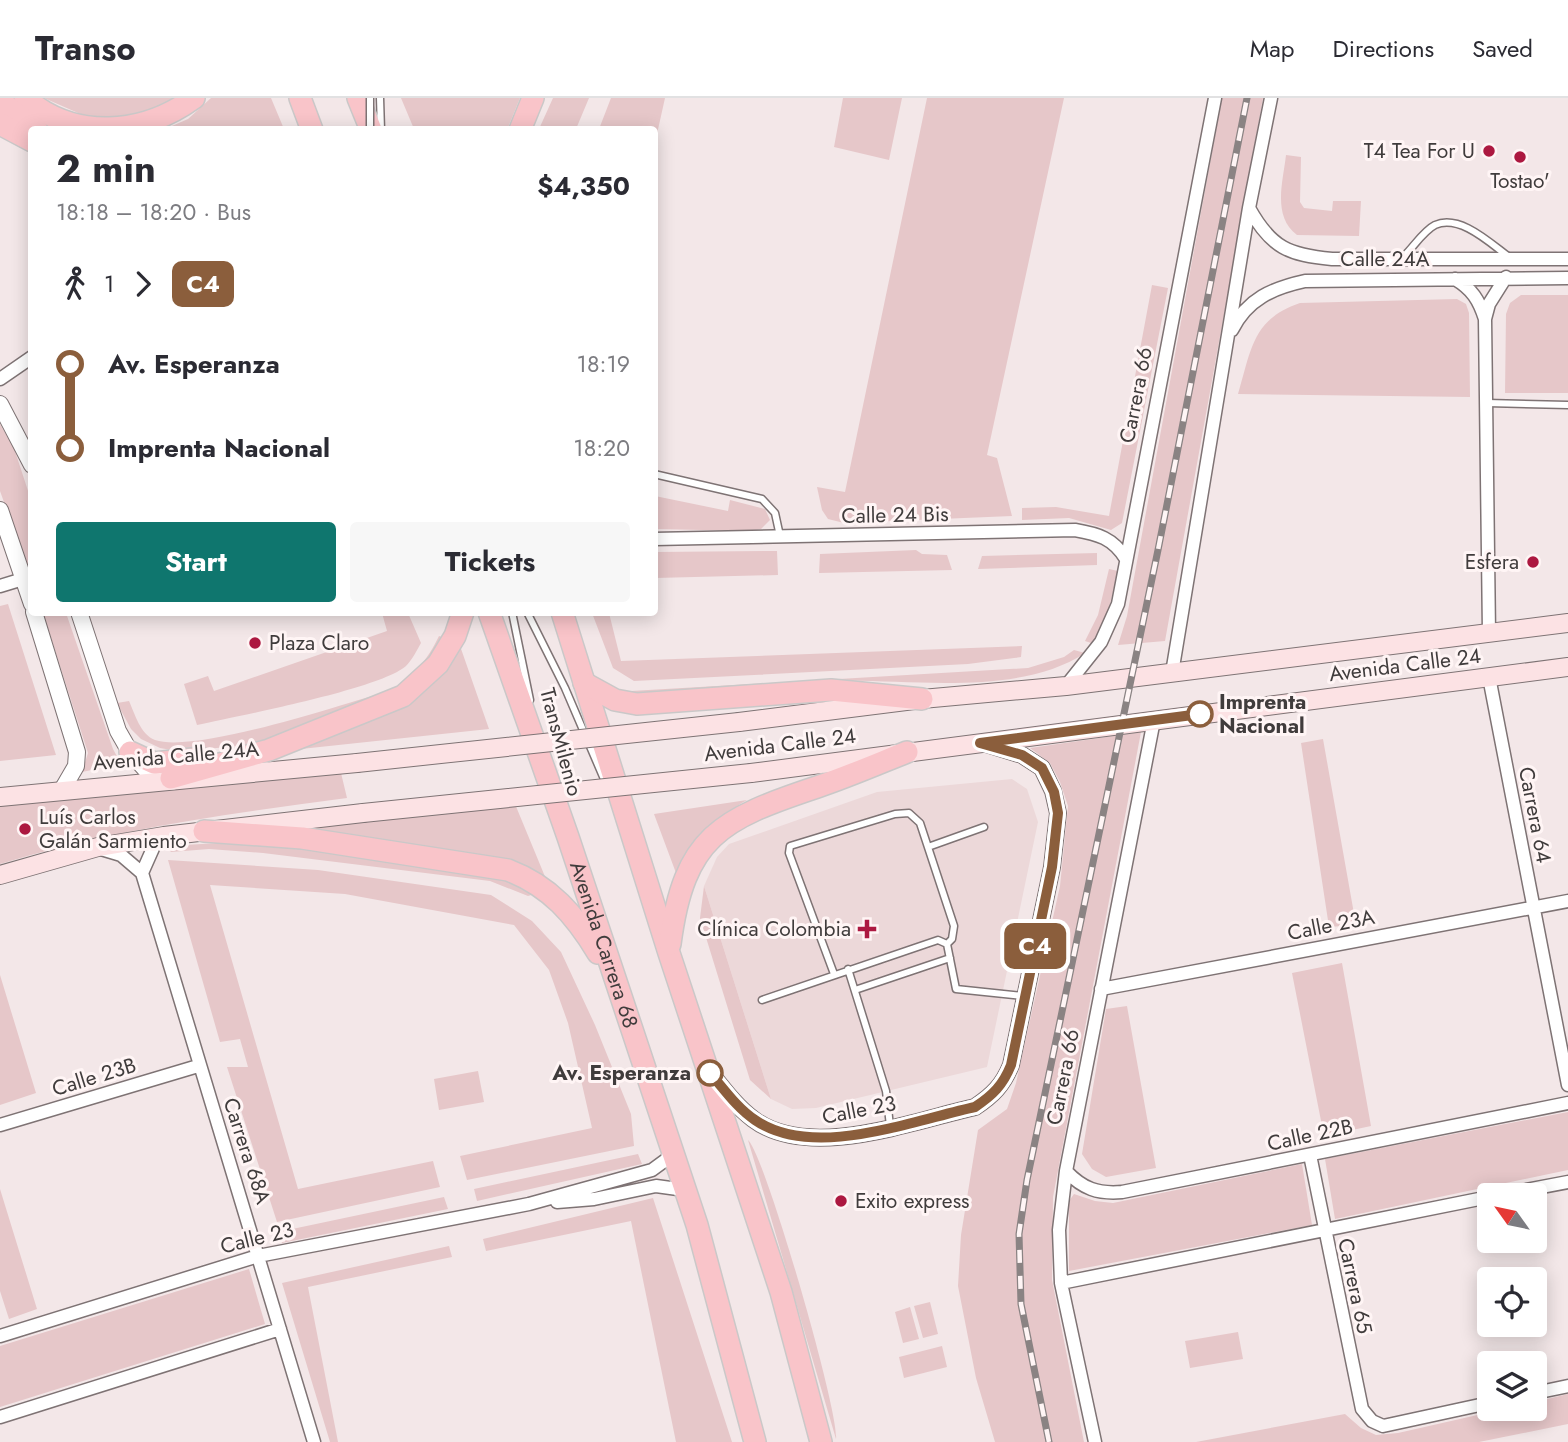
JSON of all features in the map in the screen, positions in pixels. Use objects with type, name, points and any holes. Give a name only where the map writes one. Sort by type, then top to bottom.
[{"type":"main road","points":[[24,98],[48,114],[69,123],[94,126]]},
{"type":"main road","points":[[129,126],[163,117],[194,98]]},
{"type":"main road","points":[[300,98],[310,126]]},
{"type":"main road","points":[[358,98],[369,126]]},
{"type":"main road","points":[[522,126],[533,98]]},
{"type":"main road","points":[[0,101],[32,126]]},
{"type":"main road","points":[[0,124],[28,139]]},
{"type":"main road","points":[[163,779],[269,750],[402,696],[438,664],[455,636],[462,616]]},
{"type":"main road","name":"Avenida Carrera 68","points":[[490,616],[582,879],[685,1190],[755,1442]]},
{"type":"main road","points":[[563,616],[669,953],[781,1292],[821,1442]]},
{"type":"main road","name":"Avenida Calle 24","points":[[357,763],[739,722],[922,699],[1066,686],[1568,623]]},
{"type":"main road","name":"Avenida Calle 24","points":[[0,875],[95,848],[164,836],[751,773],[1568,667]]},
{"type":"main road","points":[[584,683],[615,700],[637,704],[831,690],[922,699]]},
{"type":"main road","points":[[130,752],[146,761],[163,763],[269,750]]},
{"type":"main road","points":[[669,953],[682,881],[693,860],[721,827],[752,809],[907,752]]},
{"type":"main road","name":"Avenida Calle 24A","points":[[0,797],[163,779],[357,763]]},
{"type":"main road","points":[[204,831],[302,838],[508,870],[532,880],[564,905],[616,982]]},
{"type":"street","name":"Carrera 66","points":[[1066,686],[1101,642],[1118,604],[1215,98]]},
{"type":"street","points":[[1172,673],[1249,208],[1271,98]]},
{"type":"street","name":"Calle 24A","points":[[1249,208],[1268,236],[1284,250],[1303,256],[1568,259]]},
{"type":"street","points":[[1485,319],[1493,297],[1506,277]]},
{"type":"street","name":"Calle 24A","points":[[1227,339],[1250,304],[1291,284],[1333,278],[1568,278]]},
{"type":"street","points":[[1453,278],[1468,288],[1479,302],[1485,319],[1489,633]]},
{"type":"street","points":[[0,379],[28,360]]},
{"type":"street","points":[[0,404],[28,458]]},
{"type":"street","points":[[0,510],[28,593]]},
{"type":"street","name":"Calle 24 Bis","points":[[658,539],[1075,530],[1110,540],[1126,559]]},
{"type":"street","points":[[0,586],[23,579]]},
{"type":"street","points":[[35,616],[77,752],[76,766],[62,790]]},
{"type":"street","points":[[80,616],[118,731],[130,752],[163,779]]},
{"type":"street","name":"Carrera 64","points":[[1489,677],[1568,1085]]},
{"type":"street","name":"Carrera 66","points":[[1095,1442],[1061,1283],[1059,1230],[1066,1171],[1154,720]]},
{"type":"street","points":[[980,743],[1022,755],[1042,768],[1054,792],[1058,813],[1052,867],[1025,996]]},
{"type":"street","points":[[95,848],[121,855],[142,873],[154,846],[164,836]]},
{"type":"street","name":"Carrera 68A","points":[[142,873],[198,1066],[314,1442]]},
{"type":"street","name":"Calle 23A","points":[[1101,989],[1568,901]]},
{"type":"street","name":"Calle 23","points":[[710,1073],[754,1119],[793,1137],[838,1138],[975,1107],[994,1095],[1005,1081],[1011,1065],[1025,996]]},
{"type":"street","name":"Calle 23B","points":[[0,1125],[198,1066]]},
{"type":"street","name":"Calle 22B","points":[[1066,1171],[1086,1188],[1105,1193],[1310,1156],[1568,1103]]},
{"type":"street","name":"Calle 23","points":[[0,1336],[258,1256],[529,1204],[652,1170],[667,1159],[671,1149]]},
{"type":"street","name":"Carrera 65","points":[[1310,1156],[1323,1230],[1362,1409],[1372,1421],[1382,1426],[1477,1406]]},
{"type":"street","points":[[1547,1186],[1568,1182]]},
{"type":"street","name":"Calle 23","points":[[529,1204],[594,1199],[656,1186],[685,1190]]},
{"type":"street","points":[[1061,1283],[1477,1199]]},
{"type":"street","points":[[0,1417],[280,1329]]},
{"type":"street","points":[[1547,1390],[1568,1386]]},
{"type":"lane","points":[[370,98],[371,126]]},
{"type":"lane","points":[[380,98],[381,126]]},
{"type":"lane","points":[[1402,259],[1430,228],[1451,223],[1464,227],[1510,258]]},
{"type":"lane","points":[[1485,402],[1568,405]]},
{"type":"lane","points":[[658,475],[762,499],[775,513],[780,536]]},
{"type":"lane","name":"TransMilenio","points":[[513,616],[538,728],[582,879]]},
{"type":"lane","name":"TransMilenio","points":[[529,616],[565,688],[639,857]]},
{"type":"lane","points":[[834,974],[789,853],[790,846],[894,814],[909,813],[920,823],[954,926],[952,939],[947,944]]},
{"type":"lane","points":[[928,847],[984,827]]},
{"type":"lane","points":[[762,1000],[938,940],[947,944]]},
{"type":"lane","points":[[947,944],[956,989],[1025,996]]},
{"type":"lane","points":[[855,990],[950,958]]},
{"type":"lane","points":[[848,969],[886,1091],[890,1126]]},
{"type":"shaded area","points":[[44,98],[182,98],[159,112],[94,120]]},
{"type":"shaded area","points":[[211,98],[271,98],[283,126],[172,126],[188,119]]},
{"type":"shaded area","points":[[401,98],[520,98],[509,126],[413,126]]},
{"type":"shaded area","points":[[553,98],[589,98],[577,126],[540,126]]},
{"type":"shaded area","points":[[611,98],[665,98],[658,130],[658,126],[600,126]]},
{"type":"shaded area","points":[[843,98],[902,98],[889,160],[834,147]]},
{"type":"shaded area","points":[[927,98],[1064,98],[987,455],[997,458],[1012,516],[844,523],[828,519],[822,510],[817,487],[845,492]]},
{"type":"shaded area","points":[[1222,98],[1263,98],[1165,641],[1118,645],[1127,616]]},
{"type":"shaded area","points":[[1286,155],[1301,157],[1300,202],[1304,208],[1332,211],[1333,201],[1361,201],[1359,236],[1297,235],[1289,227],[1284,218],[1281,198]]},
{"type":"shaded area","points":[[1152,285],[1168,288],[1122,523],[1111,530],[1069,518],[1022,520],[1022,508],[1056,507],[1109,516]]},
{"type":"shaded area","points":[[1521,295],[1568,295],[1568,393],[1505,393],[1506,314],[1510,303]]},
{"type":"shaded area","points":[[1457,299],[1466,304],[1469,313],[1470,397],[1238,394],[1251,351],[1263,327],[1284,310],[1300,303]]},
{"type":"shaded area","points":[[0,424],[14,448],[28,491],[28,569],[0,491]]},
{"type":"shaded area","points":[[658,497],[728,511],[730,500],[765,509],[770,520],[761,529],[658,529]]},
{"type":"shaded area","points":[[916,550],[922,554],[947,555],[952,570],[819,573],[820,554]]},
{"type":"shaded area","points":[[777,551],[778,575],[658,578],[658,552]]},
{"type":"shaded area","points":[[1097,553],[1097,565],[978,569],[982,556]]},
{"type":"shaded area","points":[[1109,569],[1118,571],[1109,608],[1094,644],[1085,641],[1098,615]]},
{"type":"shaded area","points":[[8,604],[56,755],[0,761],[0,606]]},
{"type":"shaded area","points":[[44,616],[67,616],[113,749],[121,764],[82,772],[88,753]]},
{"type":"shaded area","points":[[383,616],[409,616],[421,643],[406,666],[391,675],[339,692],[197,725],[184,684],[208,676],[214,691],[387,631]]},
{"type":"shaded area","points":[[593,616],[610,616],[621,661],[1022,646],[1021,657],[968,664],[634,681],[613,668]]},
{"type":"shaded area","points":[[439,636],[447,639],[411,685],[269,744],[177,751],[160,748],[141,739],[131,729],[117,703],[129,701],[145,733],[155,740],[202,740],[234,734],[389,691],[418,668]]},
{"type":"shaded area","points":[[459,643],[489,729],[282,751],[349,725]]},
{"type":"shaded area","points":[[1074,650],[1085,653],[1058,667],[997,681],[811,682],[639,697],[631,691],[1028,668],[1064,657]]},
{"type":"shaded area","points":[[1141,732],[1053,1197],[1052,1280],[1084,1442],[995,1442],[976,1378],[958,1286],[961,1235],[978,1130],[1007,1109],[1016,1083],[1060,886],[1068,806],[1050,763],[1030,748]]},
{"type":"shaded area","points":[[1323,739],[1356,925],[1329,927],[1301,743]]},
{"type":"shaded area","points":[[341,773],[347,798],[129,832],[0,864],[0,806]]},
{"type":"shaded area","name":"Clínica Colombia","points":[[1012,779],[1027,789],[1038,822],[987,1067],[816,1108],[792,1109],[771,1099],[704,886],[717,857],[729,844],[877,792]]},
{"type":"shaded area","points":[[747,800],[706,832],[676,873],[654,814]]},
{"type":"shaded area","points":[[515,804],[546,879],[284,830]]},
{"type":"shaded area","points":[[258,841],[504,878],[538,893],[528,896],[490,881],[263,853],[209,849],[171,852],[166,846]]},
{"type":"shaded area","points":[[168,860],[318,870],[491,895],[532,921],[561,952],[595,1025],[631,1114],[634,1146],[467,1180],[460,1156],[592,1128],[568,1023],[549,970],[514,925],[345,894],[210,885],[298,1189],[433,1161],[440,1187],[277,1222],[227,1067],[248,1067],[240,1039],[220,1042]]},
{"type":"shaded area","points":[[704,886],[771,1099],[750,1080],[700,918]]},
{"type":"shaded area","points":[[1342,963],[1371,1126],[1324,1136],[1292,973]]},
{"type":"shaded area","points":[[0,975],[36,1093],[0,1105]]},
{"type":"shaded area","points":[[1127,1006],[1156,1168],[1106,1177],[1092,1169],[1082,1154],[1106,1009]]},
{"type":"shaded area","points":[[478,1071],[484,1102],[439,1110],[434,1079]]},
{"type":"shaded area","points":[[1568,1112],[1568,1170],[1506,1183],[1477,1183],[1477,1189],[1335,1219],[1325,1159]]},
{"type":"shaded area","points":[[748,1140],[757,1156],[800,1286],[826,1384],[836,1439]]},
{"type":"shaded area","points":[[638,1154],[642,1164],[477,1201],[474,1189]]},
{"type":"shaded area","points":[[1302,1164],[1312,1225],[1069,1271],[1069,1201],[1074,1194],[1113,1203]]},
{"type":"shaded area","points":[[0,1189],[37,1309],[9,1319],[0,1291]]},
{"type":"shaded area","points":[[444,1197],[448,1209],[282,1243],[278,1232]]},
{"type":"shaded area","points":[[653,1198],[732,1442],[676,1442],[631,1221],[486,1251],[483,1239]]},
{"type":"shaded area","points":[[449,1246],[452,1257],[308,1287],[338,1442],[330,1442],[282,1283]]},
{"type":"shaded area","points":[[249,1269],[265,1324],[0,1407],[0,1346]]},
{"type":"shaded area","points":[[930,1302],[938,1334],[923,1338],[914,1306]]},
{"type":"shaded area","points":[[910,1307],[919,1339],[903,1343],[895,1312]]},
{"type":"shaded area","points":[[1238,1332],[1243,1359],[1190,1368],[1185,1341]]},
{"type":"shaded area","points":[[942,1346],[947,1367],[904,1378],[899,1357]]},
{"type":"shaded area","points":[[1568,1394],[1568,1424],[1479,1442],[1196,1442],[1345,1414],[1361,1428],[1376,1435],[1398,1433],[1477,1415],[1477,1421],[1547,1421],[1547,1399]]},
{"type":"railway","points":[[1049,1442],[1021,1304],[1019,1234],[1027,1180],[1158,550],[1247,98]]},
{"type":"bus line","name":"C4","points":[[710,1073],[754,1119],[774,1131],[810,1139],[838,1138],[975,1107],[994,1095],[1005,1081],[1011,1065],[1052,867],[1058,833],[1058,813],[1054,792],[1042,768],[1022,755],[980,743],[1200,714]]},
{"type":"place","name":"T4 Tea For U","points":[[1489,151]]},
{"type":"place","name":"Tostao'","points":[[1520,157]]},
{"type":"place","name":"Esfera","points":[[1533,562]]},
{"type":"place","name":"Plaza Claro","points":[[255,643]]},
{"type":"place","name":"Imprenta Nacional","points":[[1200,714]]},
{"type":"place","name":"Luís Carlos Galán Sarmiento","points":[[25,829]]},
{"type":"place","name":"Clínica Colombia","points":[[867,929]]},
{"type":"place","name":"Av. Esperanza","points":[[710,1073]]},
{"type":"place","name":"Exito express","points":[[841,1201]]}]
